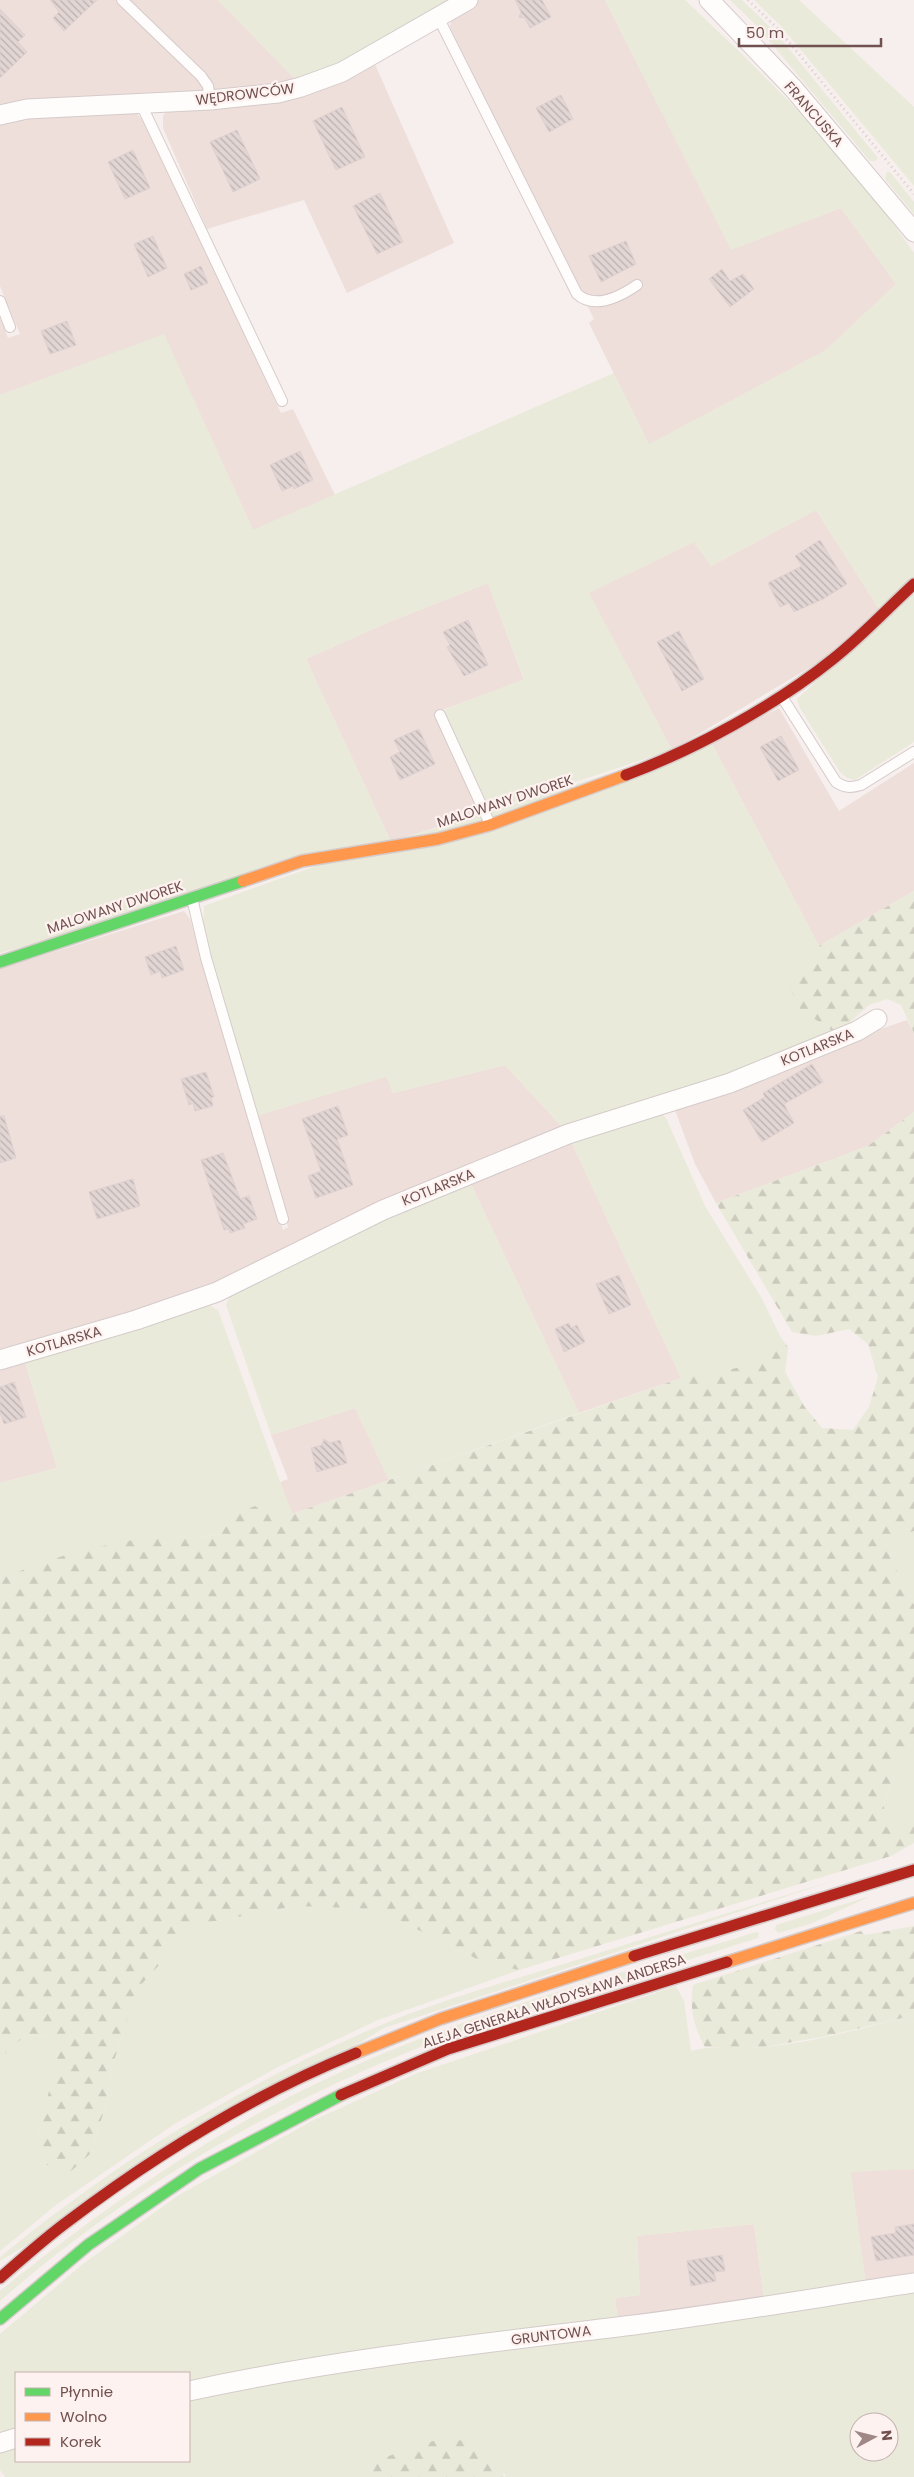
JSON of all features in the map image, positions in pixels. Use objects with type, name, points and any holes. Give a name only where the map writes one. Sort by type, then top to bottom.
[{"type":"main road","name":"MALOWANY DWOREK","points":[[0,962],[302,861],[326,856],[392,848],[490,825],[582,792],[676,755],[781,696],[834,658],[914,584]]},
{"type":"main road","name":"ALEJA GENERAŁA WŁADYSŁAWA ANDERSA","points":[[0,2278],[67,2222],[186,2140],[312,2071],[440,2019],[552,1982],[764,1920],[914,1870]]},
{"type":"main road","name":"ALEJA GENERAŁA WŁADYSŁAWA ANDERSA","points":[[0,2320],[88,2245],[198,2168],[321,2103],[448,2049],[771,1943],[914,1903]]},
{"type":"street","name":"WĘDROWCÓW","points":[[0,115],[27,109],[61,106],[210,100],[278,93],[342,72],[468,0]]},
{"type":"street","name":"FRANCUSKA","points":[[709,0],[793,88],[914,232]]},
{"type":"street","name":"KOTLARSKA","points":[[0,1360],[136,1320],[217,1292],[383,1210],[568,1134],[730,1082],[858,1031],[877,1019]]},
{"type":"street","name":"GRUNTOWA","points":[[190,2391],[290,2371],[420,2350],[636,2324],[914,2283]]},
{"type":"street","points":[[0,2443],[15,2438]]},
{"type":"lane","points":[[122,0],[201,76],[208,86],[210,100]]},
{"type":"lane","points":[[438,17],[577,294],[585,301],[599,301],[622,295],[638,285]]},
{"type":"lane","points":[[141,104],[282,401]]},
{"type":"lane","points":[[0,301],[10,327]]},
{"type":"lane","points":[[781,696],[836,782],[843,786],[852,788],[861,785],[914,752]]},
{"type":"lane","points":[[440,715],[490,825]]},
{"type":"lane","points":[[191,898],[208,968],[283,1219]]},
{"type":"path","points":[[748,0],[779,30],[914,194]]},
{"type":"shaded area","points":[[0,0],[218,0],[298,82],[275,87],[0,109]]},
{"type":"shaded area","points":[[479,0],[605,0],[731,249],[841,208],[896,284],[826,350],[649,445],[589,323],[594,319],[450,27],[452,15]]},
{"type":"shaded area","points":[[374,62],[454,243],[347,293],[304,200],[207,229],[163,128],[163,116],[168,109]]},
{"type":"shaded area","points":[[134,111],[144,121],[281,413],[293,409],[335,495],[253,530],[164,335],[0,395],[0,318],[8,338],[20,334],[0,286],[0,122],[34,114]]},
{"type":"shaded area","points":[[816,510],[879,609],[829,656],[672,750],[588,593],[694,542],[711,566]]},
{"type":"shaded area","points":[[488,583],[524,680],[434,713],[475,803],[474,815],[391,842],[306,659],[389,622]]},
{"type":"shaded area","points":[[779,708],[839,811],[914,763],[914,891],[819,946],[711,742]]},
{"type":"shaded area","points":[[184,911],[190,919],[283,1230],[288,1227],[256,1116],[387,1076],[393,1093],[505,1065],[565,1130],[213,1288],[0,1356],[0,969]]},
{"type":"shaded area","points":[[907,1020],[914,1033],[914,1112],[868,1146],[716,1203],[695,1164],[675,1110],[731,1093],[858,1037]]},
{"type":"shaded area","points":[[570,1139],[681,1378],[579,1413],[469,1180]]},
{"type":"shaded area","points":[[24,1359],[57,1468],[0,1483],[0,1365]]},
{"type":"shaded area","points":[[355,1408],[389,1480],[292,1514],[280,1482],[288,1479],[271,1435]]},
{"type":"shaded area","points":[[914,2169],[914,2279],[866,2286],[850,2171]]},
{"type":"shaded area","points":[[754,2224],[764,2300],[618,2322],[615,2298],[640,2295],[637,2236]]},
{"type":"green space","points":[[218,0],[453,0],[334,68],[298,82]]},
{"type":"green space","points":[[605,0],[685,0],[819,132],[873,196],[914,253],[914,579],[879,609],[816,510],[711,566],[694,542],[589,593],[672,750],[494,809],[487,803],[444,710],[524,679],[488,583],[389,622],[306,659],[391,842],[0,953],[0,395],[164,334],[253,530],[614,373],[649,444],[826,350],[896,284],[841,208],[731,250]]},
{"type":"green space","points":[[730,0],[742,0],[776,33],[878,158],[875,161],[870,161],[755,24]]},
{"type":"green space","points":[[754,0],[799,0],[914,107],[914,186],[781,26]]},
{"type":"green space","points":[[887,172],[890,172],[914,202],[914,214],[885,179]]},
{"type":"green space","points":[[914,592],[914,742],[855,780],[847,778],[840,772],[800,708],[797,699]]},
{"type":"green space","points":[[711,742],[819,946],[787,981],[837,1034],[796,1053],[565,1130],[505,1065],[393,1093],[386,1077],[256,1116],[203,927],[204,906],[324,863]]},
{"type":"green space","points":[[914,891],[914,1033],[901,1005],[887,999],[869,1005],[837,1034],[800,1009],[787,981],[819,946]]},
{"type":"green space","points":[[914,1112],[914,1531],[886,1540],[895,1567],[914,1605],[914,1738],[896,1770],[883,1805],[889,1822],[914,1822],[914,1843],[891,1856],[519,1970],[483,1962],[376,1909],[295,1906],[196,1925],[136,1990],[113,2064],[105,2108],[90,2154],[71,2171],[43,2164],[37,2143],[59,2047],[48,2037],[26,2035],[0,2058],[0,1578],[74,1552],[162,1534],[191,1538],[218,1535],[239,1512],[255,1506],[272,1514],[292,1514],[681,1378],[753,1365],[781,1338],[788,1347],[785,1372],[804,1406],[822,1428],[853,1430],[869,1407],[878,1377],[868,1344],[849,1329],[816,1336],[792,1332],[716,1203],[868,1146]]},
{"type":"green space","points":[[661,1113],[666,1118],[705,1206],[761,1297],[781,1338],[753,1365],[681,1378],[570,1139]]},
{"type":"green space","points":[[469,1180],[579,1413],[389,1480],[355,1408],[271,1435],[226,1305],[231,1292]]},
{"type":"green space","points":[[205,1303],[218,1310],[292,1514],[272,1514],[255,1506],[239,1512],[218,1535],[191,1538],[162,1534],[0,1578],[0,1483],[57,1468],[24,1359]]},
{"type":"green space","points":[[914,1531],[914,1605],[895,1567],[886,1540]]},
{"type":"green space","points":[[914,1738],[914,1822],[889,1822],[883,1806],[896,1770]]},
{"type":"green space","points":[[839,1879],[384,2028],[0,2261],[0,2257],[44,2222],[135,2157],[231,2099],[280,2072],[330,2048],[381,2025],[450,1999]]},
{"type":"green space","points":[[871,1896],[810,1924],[778,1933],[775,1929],[776,1925]]},
{"type":"green space","points":[[295,1906],[376,1909],[483,1962],[519,1970],[378,2020],[278,2067],[176,2123],[56,2205],[0,2251],[0,2058],[26,2035],[48,2037],[59,2047],[37,2143],[90,2154],[105,2108],[113,2064],[136,1990],[196,1925]]},
{"type":"green space","points":[[914,1926],[914,2022],[906,2017],[827,2036],[764,2047],[705,2047],[693,2017],[693,1985],[861,1931],[865,1935]]},
{"type":"green space","points":[[756,1932],[759,1933],[758,1938],[471,2028],[394,2058],[333,2085],[274,2114],[216,2146],[160,2181],[105,2218],[0,2301],[0,2291],[78,2230],[159,2174],[242,2122],[330,2077],[381,2054],[486,2015]]},
{"type":"green space","points":[[676,1986],[684,2001],[691,2051],[718,2047],[781,2045],[835,2035],[906,2017],[914,2022],[914,2169],[851,2172],[866,2286],[764,2300],[754,2224],[637,2236],[640,2295],[615,2298],[618,2322],[190,2388],[190,2372],[15,2372],[15,2434],[0,2438],[0,2334],[83,2264],[179,2195],[312,2121],[415,2074]]},
{"type":"green space","points":[[914,2287],[914,2477],[505,2477],[505,2474],[380,2459],[366,2477],[5,2477],[0,2470],[0,2449],[15,2444],[15,2462],[190,2462],[190,2395],[245,2383]]},
{"type":"green space","points":[[474,2440],[505,2477],[366,2477],[380,2459],[433,2441]]},
{"type":"building","points":[[50,0],[97,0],[64,31],[53,18],[59,12]]},
{"type":"building","points":[[515,0],[542,0],[551,17],[530,28],[525,18],[519,17],[521,12]]},
{"type":"building","points":[[0,9],[25,35],[18,42],[27,52],[0,78]]},
{"type":"building","points":[[561,95],[573,119],[549,132],[536,108]]},
{"type":"building","points":[[342,107],[365,157],[336,170],[313,121]]},
{"type":"building","points":[[237,130],[260,179],[233,192],[210,142]]},
{"type":"building","points":[[133,150],[150,188],[125,199],[108,162]]},
{"type":"building","points":[[380,193],[403,242],[377,254],[353,206]]},
{"type":"building","points":[[153,236],[167,268],[148,277],[134,244]]},
{"type":"building","points":[[626,241],[636,264],[601,282],[589,256]]},
{"type":"building","points":[[201,266],[208,283],[191,290],[184,274]]},
{"type":"building","points":[[722,269],[730,281],[743,274],[754,289],[730,307],[709,279]]},
{"type":"building","points":[[67,321],[76,345],[50,354],[41,331]]},
{"type":"building","points":[[300,451],[313,480],[294,489],[293,486],[282,491],[270,465]]},
{"type":"building","points":[[820,540],[847,584],[823,599],[794,612],[789,603],[780,607],[768,583],[802,566],[795,556]]},
{"type":"building","points":[[468,620],[488,665],[464,676],[447,647],[450,645],[443,632]]},
{"type":"building","points":[[679,631],[704,679],[682,691],[657,642]]},
{"type":"building","points":[[419,729],[435,764],[400,780],[390,757],[400,752],[394,740]]},
{"type":"building","points":[[781,736],[799,770],[778,781],[760,747]]},
{"type":"building","points":[[176,946],[184,970],[162,978],[160,971],[151,975],[145,957]]},
{"type":"building","points":[[812,1064],[823,1082],[784,1104],[794,1123],[762,1142],[743,1110],[765,1097],[763,1093]]},
{"type":"building","points":[[206,1072],[214,1097],[211,1098],[213,1106],[195,1111],[193,1103],[189,1105],[181,1079]]},
{"type":"building","points":[[338,1106],[348,1135],[337,1139],[353,1185],[316,1198],[308,1176],[321,1171],[302,1119]]},
{"type":"building","points":[[0,1116],[4,1116],[16,1158],[0,1163]]},
{"type":"building","points":[[223,1153],[240,1199],[249,1196],[257,1219],[243,1224],[245,1228],[230,1233],[229,1229],[224,1230],[201,1160]]},
{"type":"building","points":[[133,1179],[140,1206],[97,1219],[89,1192]]},
{"type":"building","points":[[619,1275],[631,1305],[609,1314],[596,1284]]},
{"type":"building","points":[[569,1323],[571,1328],[577,1325],[585,1342],[564,1352],[555,1329]]},
{"type":"building","points":[[14,1382],[26,1417],[4,1424],[0,1412],[0,1387]]},
{"type":"building","points":[[324,1439],[330,1443],[340,1440],[347,1463],[317,1472],[311,1448],[322,1445]]},
{"type":"building","points":[[914,2224],[914,2255],[876,2261],[871,2237],[896,2233],[895,2227]]},
{"type":"building","points":[[722,2255],[725,2271],[714,2272],[716,2281],[691,2286],[687,2261]]},
{"type":"traffic: fast","points":[[0,962],[243,881]]},
{"type":"traffic: fast","points":[[0,2319],[88,2245],[199,2169],[341,2095]]},
{"type":"traffic: slow","points":[[243,881],[302,861],[438,839],[490,825],[626,775]]},
{"type":"traffic: slow","points":[[727,1962],[914,1903]]},
{"type":"traffic: slow","points":[[356,2053],[440,2019],[634,1956]]},
{"type":"traffic: jam","points":[[626,775],[679,753],[734,725],[786,693],[843,650],[914,584]]},
{"type":"traffic: jam","points":[[634,1956],[914,1870]]},
{"type":"traffic: jam","points":[[341,2095],[448,2049],[727,1962]]},
{"type":"traffic: jam","points":[[0,2278],[41,2242],[100,2197],[170,2150],[242,2107],[356,2053]]}]
